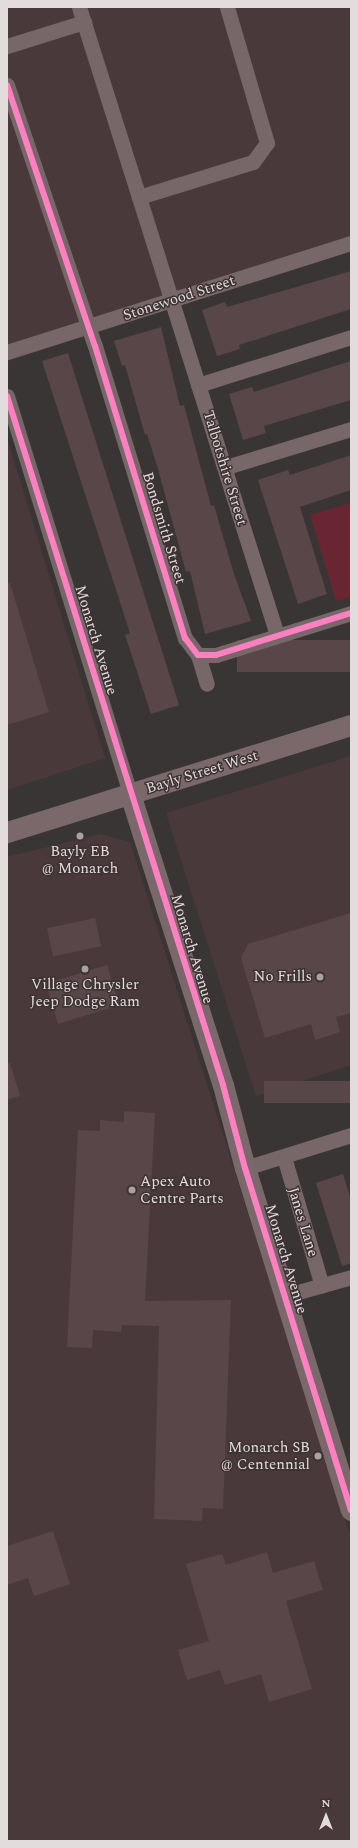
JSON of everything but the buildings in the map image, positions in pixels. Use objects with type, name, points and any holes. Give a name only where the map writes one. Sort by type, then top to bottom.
[{"type":"street","name":"Talbotshire Street","points":[[79,7],[198,385],[226,467],[271,623],[277,635]]},
{"type":"street","points":[[139,197],[253,162],[267,143],[227,7]]},
{"type":"street","points":[[7,46],[84,22]]},
{"type":"street","name":"Bondsmith Street","points":[[7,85],[89,327],[185,638],[198,655],[207,684]]},
{"type":"street","name":"Stonewood Street","points":[[7,352],[172,301],[351,243]]},
{"type":"street","points":[[198,385],[351,337]]},
{"type":"street","name":"Monarch Avenue","points":[[7,396],[130,794],[223,1085],[245,1168],[284,1296],[345,1469],[351,1510]]},
{"type":"street","points":[[226,467],[351,429]]},
{"type":"street","points":[[198,655],[216,655],[351,613]]},
{"type":"street","name":"Bayly Street West","points":[[7,832],[351,725]]},
{"type":"street","points":[[245,1168],[351,1136]]},
{"type":"street","name":"Janes Lane","points":[[284,1157],[322,1286]]},
{"type":"street","points":[[284,1296],[351,1277]]},
{"type":"shaded area","points":[[7,7],[351,7],[351,251],[7,361]]},
{"type":"shaded area","points":[[7,438],[105,758],[7,790]]},
{"type":"shaded area","points":[[351,503],[351,597],[336,601],[310,515]]},
{"type":"shaded area","points":[[351,756],[351,1065],[256,1096],[166,813]]},
{"type":"shaded area","points":[[100,834],[130,842],[351,1538],[351,1841],[7,1841],[7,857]]},
{"type":"cycle path","points":[[7,85],[95,346],[185,638],[198,655],[216,655],[351,613]]},
{"type":"cycle path","points":[[7,396],[223,1085],[245,1168],[351,1510]]},
{"type":"place","name":"Bayly EB @ Monarch","points":[[80,836]]},
{"type":"place","name":"Village Chrysler Jeep Dodge Ram","points":[[85,969]]},
{"type":"place","name":"No Frills","points":[[320,977]]},
{"type":"place","name":"Apex Auto Centre Parts","points":[[132,1190]]},
{"type":"place","name":"Monarch SB @ Centennial","points":[[318,1456]]}]
